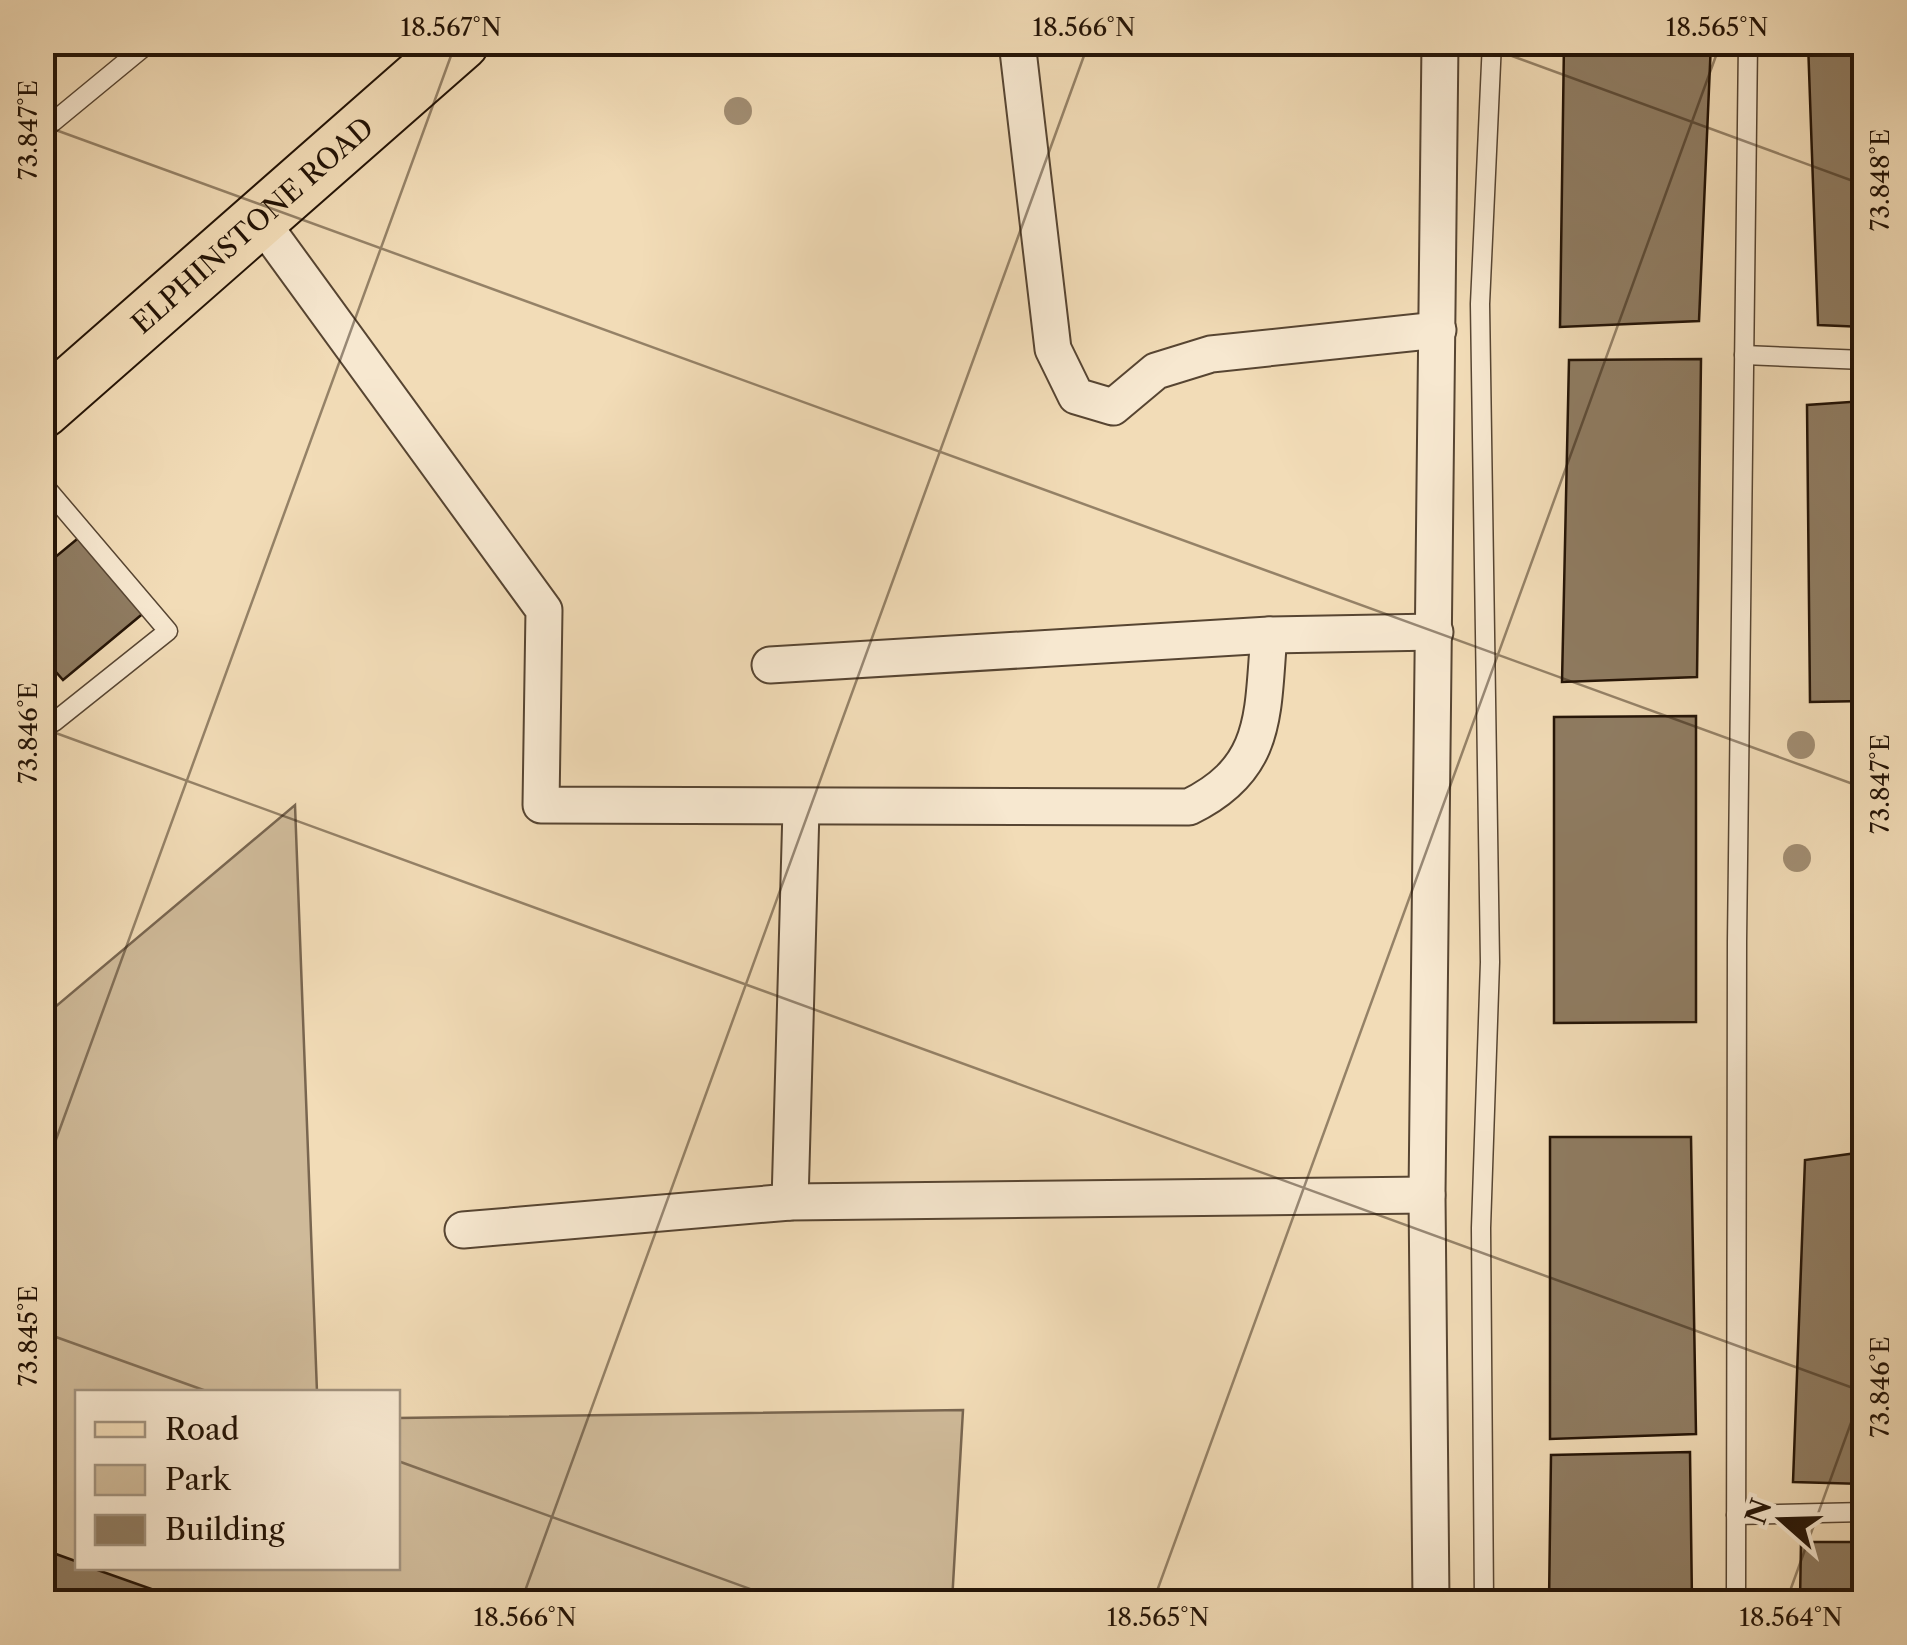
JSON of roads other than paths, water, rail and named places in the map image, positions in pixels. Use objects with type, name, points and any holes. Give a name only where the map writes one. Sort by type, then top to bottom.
[{"type":"main road","name":"ELPHINSTONE ROAD","points":[[42,410],[461,42]]},
{"type":"street","points":[[1017,42],[1053,348],[1076,396],[1113,407],[1156,371],[1211,354],[1438,330]]},
{"type":"street","points":[[1431,1602],[1427,1196],[1440,42]]},
{"type":"street","points":[[260,220],[544,610],[541,805],[801,809],[1189,807],[1218,792],[1243,770],[1260,733],[1269,635]]},
{"type":"street","points":[[770,665],[1269,635],[1435,632]]},
{"type":"street","points":[[790,1202],[801,809]]},
{"type":"street","points":[[463,1230],[790,1202],[1427,1196]]},
{"type":"lane","points":[[42,131],[150,42]]},
{"type":"lane","points":[[1484,1602],[1482,1228],[1490,962],[1480,304],[1492,42]]},
{"type":"lane","points":[[1736,1602],[1748,42]]},
{"type":"lane","points":[[1744,354],[1864,360]]},
{"type":"lane","points":[[42,482],[168,630],[54,722],[42,710]]},
{"type":"lane","points":[[1736,1515],[1864,1512]]}]
